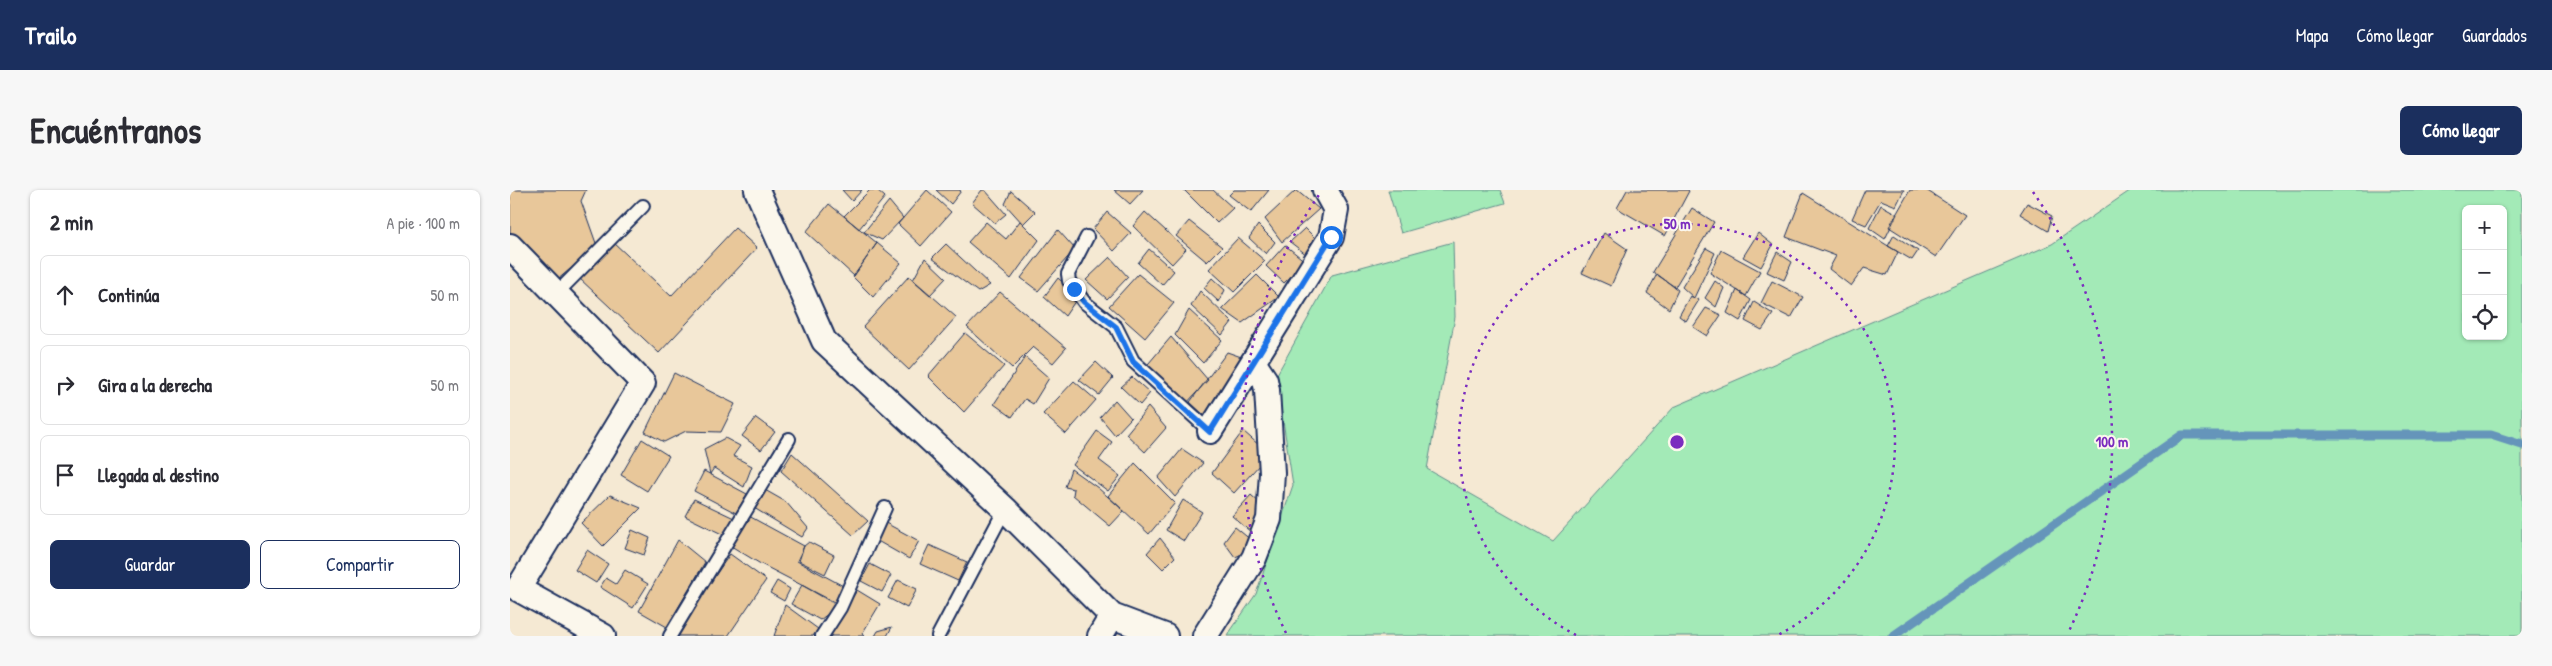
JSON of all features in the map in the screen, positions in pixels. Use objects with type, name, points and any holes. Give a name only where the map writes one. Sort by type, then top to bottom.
[{"type":"street","points":[[756,190],[824,341],[1005,509],[1106,626],[1165,636]]},
{"type":"street","points":[[1210,432],[1331,237],[1331,200]]},
{"type":"street","points":[[510,246],[643,383],[518,589],[603,636]]},
{"type":"street","points":[[1205,636],[1254,558],[1269,519],[1272,472],[1267,390],[1265,380],[1253,362]]},
{"type":"lane","points":[[556,294],[643,206]]},
{"type":"lane","points":[[1087,237],[1068,274],[1068,281],[1084,302],[1116,327],[1133,362],[1210,432]]},
{"type":"lane","points":[[670,636],[789,438]]},
{"type":"lane","points":[[822,636],[840,608],[885,508]]},
{"type":"lane","points":[[938,636],[1005,509]]},
{"type":"green space","points":[[1388,190],[1500,190],[1505,203],[1401,233]]},
{"type":"green space","points":[[2131,190],[2522,190],[2522,636],[1227,636],[1256,594],[1293,485],[1276,376],[1332,275],[1453,242],[1455,317],[1427,469],[1553,541],[1674,407],[2052,244]]},
{"type":"building","points":[[514,190],[586,190],[581,201],[597,246],[556,281],[510,235],[510,194]]},
{"type":"building","points":[[842,190],[862,190],[852,201]]},
{"type":"building","points":[[870,190],[877,190],[885,197],[859,229],[844,216]]},
{"type":"building","points":[[927,190],[951,212],[921,246],[898,224]]},
{"type":"building","points":[[936,190],[959,190],[961,191],[951,204]]},
{"type":"building","points":[[982,190],[985,190],[1006,214],[995,223],[972,203]]},
{"type":"building","points":[[1114,190],[1143,190],[1130,204]]},
{"type":"building","points":[[1184,190],[1213,190],[1233,208],[1217,223]]},
{"type":"building","points":[[1234,190],[1269,190],[1251,212],[1229,195]]},
{"type":"building","points":[[1296,190],[1319,209],[1282,242],[1265,219]]},
{"type":"building","points":[[1627,190],[1689,191],[1665,236],[1617,208]]},
{"type":"building","points":[[1865,190],[1904,190],[1896,206],[1881,200],[1866,225],[1852,219]]},
{"type":"building","points":[[1910,190],[1926,190],[1965,215],[1936,257],[1889,227]]},
{"type":"building","points":[[1011,191],[1035,212],[1023,224],[1005,204]]},
{"type":"building","points":[[1803,193],[1898,252],[1887,275],[1864,268],[1851,286],[1829,269],[1836,256],[1786,237]]},
{"type":"building","points":[[889,201],[903,218],[882,240],[864,232]]},
{"type":"building","points":[[2027,203],[2052,216],[2048,231],[2020,214]]},
{"type":"building","points":[[829,204],[877,243],[854,276],[806,232]]},
{"type":"building","points":[[1881,205],[1897,214],[1885,239],[1869,228]]},
{"type":"building","points":[[1692,208],[1714,222],[1675,287],[1653,272]]},
{"type":"building","points":[[1107,212],[1131,233],[1114,251],[1093,229]]},
{"type":"building","points":[[1145,212],[1186,249],[1172,264],[1133,226]]},
{"type":"building","points":[[1020,221],[1039,240],[1011,279],[968,242],[986,222],[1006,239]]},
{"type":"building","points":[[1189,221],[1222,247],[1207,262],[1176,236]]},
{"type":"building","points":[[1258,225],[1275,242],[1266,254],[1249,238]]},
{"type":"building","points":[[735,228],[757,248],[659,353],[579,278],[613,242],[671,296]]},
{"type":"building","points":[[1305,228],[1320,243],[1311,258],[1290,242]]},
{"type":"building","points":[[1058,230],[1075,249],[1038,291],[1021,278]]},
{"type":"building","points":[[1604,233],[1627,249],[1611,286],[1582,273]]},
{"type":"building","points":[[1758,233],[1773,245],[1761,267],[1743,257]]},
{"type":"building","points":[[1894,235],[1918,251],[1912,260],[1888,246]]},
{"type":"building","points":[[1238,238],[1265,261],[1234,292],[1209,269]]},
{"type":"building","points":[[877,243],[901,263],[873,297],[853,277]]},
{"type":"building","points":[[946,244],[990,285],[978,292],[932,258]]},
{"type":"building","points":[[1285,245],[1306,262],[1284,283],[1266,266]]},
{"type":"building","points":[[1706,248],[1715,253],[1694,298],[1682,287]]},
{"type":"building","points":[[1149,249],[1174,271],[1162,285],[1138,263]]},
{"type":"building","points":[[1721,250],[1760,271],[1746,296],[1710,273]]},
{"type":"building","points":[[1777,252],[1792,262],[1784,280],[1767,272]]},
{"type":"building","points":[[1110,257],[1128,277],[1107,299],[1086,280]]},
{"type":"building","points":[[925,258],[946,278],[930,295],[913,280]]},
{"type":"building","points":[[1138,274],[1174,303],[1145,338],[1109,306]]},
{"type":"building","points":[[1657,274],[1678,290],[1669,309],[1647,293]]},
{"type":"building","points":[[1257,275],[1279,297],[1242,323],[1222,309]]},
{"type":"building","points":[[909,276],[956,317],[909,370],[863,327]]},
{"type":"building","points":[[1058,278],[1078,297],[1065,316],[1044,297]]},
{"type":"building","points":[[1212,278],[1225,290],[1219,302],[1204,288]]},
{"type":"building","points":[[1715,281],[1724,288],[1716,307],[1705,298]]},
{"type":"building","points":[[1772,281],[1803,297],[1791,318],[1761,303]]},
{"type":"building","points":[[1737,290],[1751,300],[1740,321],[1727,313]]},
{"type":"building","points":[[1200,291],[1232,322],[1222,335],[1191,306]]},
{"type":"building","points":[[1000,292],[1066,348],[1053,363],[1033,347],[1012,368],[967,327]]},
{"type":"building","points":[[1690,296],[1699,300],[1686,321],[1679,316]]},
{"type":"building","points":[[1754,302],[1773,314],[1762,330],[1745,321]]},
{"type":"building","points":[[1706,308],[1721,315],[1707,336],[1693,327]]},
{"type":"building","points":[[1189,310],[1222,340],[1203,363],[1175,335]]},
{"type":"building","points":[[965,333],[1004,366],[964,412],[928,376]]},
{"type":"building","points":[[1171,337],[1208,380],[1185,405],[1143,370]]},
{"type":"building","points":[[1227,352],[1250,360],[1208,419],[1190,402]]},
{"type":"building","points":[[1025,357],[1049,378],[1033,404],[1025,399],[1012,417],[994,404]]},
{"type":"building","points":[[1096,362],[1113,378],[1099,395],[1079,380]]},
{"type":"building","points":[[674,373],[735,404],[721,432],[686,431],[664,442],[645,432]]},
{"type":"building","points":[[1132,377],[1150,393],[1140,405],[1121,387]]},
{"type":"building","points":[[1074,381],[1096,400],[1066,434],[1043,414]]},
{"type":"building","points":[[1115,400],[1131,418],[1115,435],[1100,417]]},
{"type":"building","points":[[1148,407],[1166,428],[1145,452],[1126,434]]},
{"type":"building","points":[[756,418],[775,432],[761,450],[742,436]]},
{"type":"building","points":[[1097,431],[1112,442],[1099,460],[1120,476],[1108,491],[1073,465]]},
{"type":"building","points":[[1243,431],[1269,454],[1234,493],[1212,473]]},
{"type":"building","points":[[725,438],[740,446],[733,456],[752,466],[744,487],[714,468],[710,474],[704,449]]},
{"type":"building","points":[[642,439],[669,456],[647,491],[621,475]]},
{"type":"building","points":[[1182,449],[1203,463],[1175,497],[1158,478]]},
{"type":"building","points":[[792,453],[868,521],[853,535],[781,471]]},
{"type":"building","points":[[1135,463],[1175,503],[1149,534],[1108,496]]},
{"type":"building","points":[[1071,469],[1098,488],[1124,511],[1110,526],[1073,495],[1074,489],[1065,487]]},
{"type":"building","points":[[704,471],[747,494],[736,513],[694,491]]},
{"type":"building","points":[[765,490],[786,502],[808,528],[802,537],[754,508]]},
{"type":"building","points":[[610,495],[641,508],[603,546],[581,523]]},
{"type":"building","points":[[1251,495],[1262,505],[1252,533],[1232,516]]},
{"type":"building","points":[[694,499],[734,518],[726,536],[685,516]]},
{"type":"building","points":[[1183,500],[1202,512],[1184,541],[1166,530]]},
{"type":"building","points":[[747,515],[804,546],[797,561],[845,587],[836,603],[759,563],[731,546]]},
{"type":"building","points":[[882,521],[919,541],[909,559],[874,539]]},
{"type":"building","points":[[1235,527],[1257,545],[1250,551],[1235,557],[1224,542]]},
{"type":"building","points":[[632,530],[650,538],[644,555],[625,548]]},
{"type":"building","points":[[1160,538],[1175,557],[1163,569],[1147,553]]},
{"type":"building","points":[[678,540],[705,562],[667,627],[639,611]]},
{"type":"building","points":[[809,542],[834,555],[825,574],[799,561],[804,546]]},
{"type":"building","points":[[929,545],[967,562],[958,581],[920,564]]},
{"type":"building","points":[[587,550],[608,564],[596,583],[575,570]]},
{"type":"building","points":[[730,554],[766,580],[728,636],[674,636]]},
{"type":"building","points":[[870,564],[891,575],[882,592],[861,581]]},
{"type":"building","points":[[625,570],[648,584],[633,608],[600,587],[606,578],[616,584]]},
{"type":"building","points":[[898,580],[917,589],[907,608],[888,598]]},
{"type":"building","points":[[777,581],[790,589],[784,601],[770,593]]},
{"type":"building","points":[[802,585],[838,606],[820,620],[791,604]]},
{"type":"building","points":[[857,590],[880,604],[862,634],[865,636],[829,636]]},
{"type":"building","points":[[785,605],[818,629],[813,636],[774,636]]},
{"type":"building","points":[[892,627],[887,636],[875,636],[878,631]]},
{"type":"waterway","points":[[1893,636],[2182,435],[2491,435],[2522,445]]},
{"type":"route","points":[[1074,289],[1084,302],[1116,327],[1133,362],[1210,432],[1331,237]]}]
